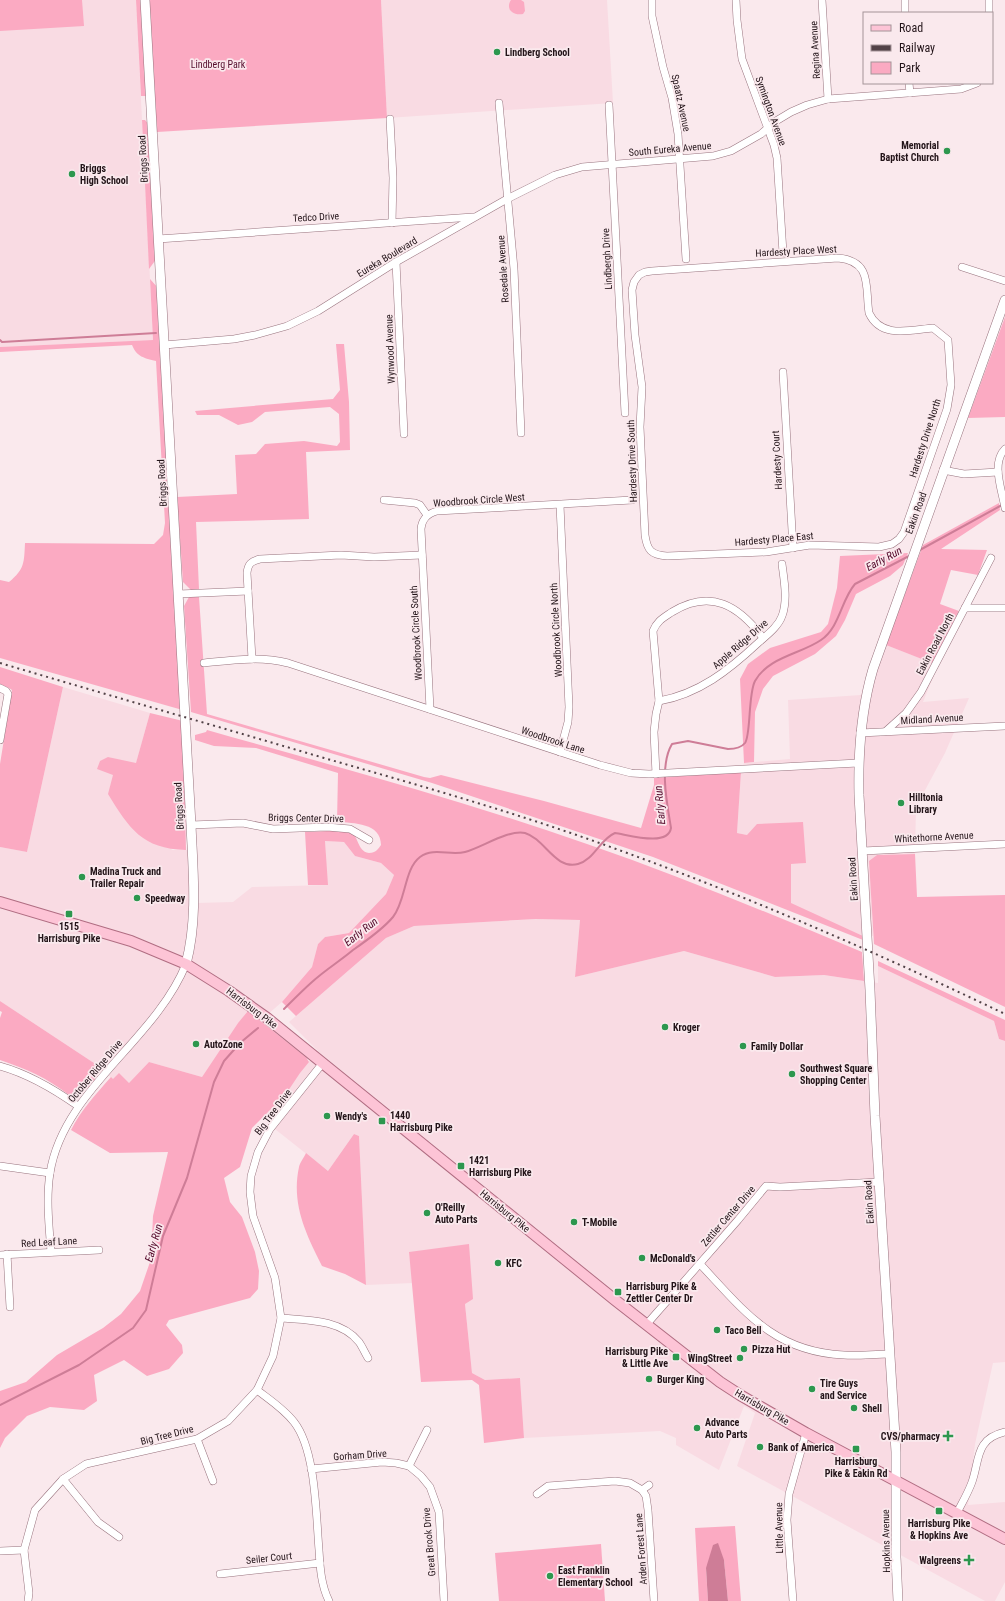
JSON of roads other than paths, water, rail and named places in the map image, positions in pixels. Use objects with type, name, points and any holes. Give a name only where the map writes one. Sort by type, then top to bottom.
[{"type":"main road","name":"Harrisburg Pike","points":[[0,902],[131,941],[186,964],[252,1007],[646,1325],[725,1385],[806,1433],[1005,1539]]},
{"type":"street","name":"Briggs Road","points":[[145,0],[191,824],[193,908],[191,946],[186,964]]},
{"type":"street","name":"Spaatz Avenue","points":[[652,0],[652,16],[663,68],[672,98],[678,134],[686,259]]},
{"type":"street","name":"Symington Avenue","points":[[736,0],[742,59],[777,158],[783,253]]},
{"type":"street","name":"Regina Avenue","points":[[822,0],[828,99]]},
{"type":"street","points":[[905,0],[905,12]]},
{"type":"street","points":[[989,0],[989,12]]},
{"type":"street","points":[[909,84],[910,93]]},
{"type":"street","name":"South Eureka Avenue","points":[[612,164],[713,156],[727,152],[761,134],[791,112],[807,105],[828,99],[961,89],[974,84]]},
{"type":"street","name":"Rosedale Avenue","points":[[499,103],[516,308],[521,433]]},
{"type":"street","name":"Lindbergh Drive","points":[[609,105],[626,413]]},
{"type":"street","points":[[390,119],[393,178],[392,223]]},
{"type":"street","name":"Eureka Boulevard","points":[[164,345],[234,339],[287,326],[318,311],[396,262],[527,188],[568,170],[612,164]]},
{"type":"street","name":"Tedco Drive","points":[[158,239],[476,216]]},
{"type":"street","name":"Hardesty Place West","points":[[639,275],[645,272],[658,270],[838,258],[849,259],[859,265],[866,276],[869,314],[871,319],[879,327],[890,331],[933,328],[948,340]]},
{"type":"street","name":"Wynwood Avenue","points":[[396,262],[404,434]]},
{"type":"street","points":[[962,266],[1005,281]]},
{"type":"street","name":"Hardesty Drive South","points":[[639,275],[634,282],[632,290],[634,335],[642,387],[640,427],[645,535],[646,543],[651,551]]},
{"type":"street","name":"Eakin Road","points":[[896,1480],[896,1452],[879,1182],[858,763],[860,733],[873,669],[913,553],[1005,300]]},
{"type":"street","name":"Hardesty Drive North","points":[[899,538],[907,525],[947,409],[951,385],[948,340]]},
{"type":"street","name":"Hardesty Court","points":[[783,372],[792,548]]},
{"type":"street","points":[[1005,449],[999,457],[997,465],[1005,505]]},
{"type":"street","points":[[943,470],[964,474],[998,472]]},
{"type":"street","points":[[384,500],[414,503],[420,506],[427,515]]},
{"type":"street","name":"Woodbrook Circle West","points":[[422,555],[421,529],[423,521],[427,515],[437,511],[632,500]]},
{"type":"street","name":"Woodbrook Circle North","points":[[560,505],[569,689],[568,722],[560,752]]},
{"type":"street","name":"Hardesty Place East","points":[[651,551],[658,555],[667,556],[756,553],[810,545],[879,548],[892,544],[899,538]]},
{"type":"street","points":[[252,659],[248,591],[248,568],[250,563],[255,560],[346,555],[374,557],[422,555]]},
{"type":"street","name":"Woodbrook Circle South","points":[[422,555],[430,709]]},
{"type":"street","name":"Eakin Road North","points":[[886,731],[906,713],[918,697],[991,558]]},
{"type":"street","name":"Apple Ridge Drive","points":[[659,701],[695,690],[714,680],[737,663],[778,623],[784,608],[785,593],[782,564]]},
{"type":"street","points":[[179,594],[248,591]]},
{"type":"street","points":[[663,773],[654,732],[659,701],[653,631],[658,621],[693,602],[708,601],[724,605],[740,612],[753,624],[764,638]]},
{"type":"street","points":[[965,608],[1005,608]]},
{"type":"street","name":"Woodbrook Lane","points":[[204,662],[252,659],[275,660],[288,663],[631,774],[858,763]]},
{"type":"street","points":[[0,688],[6,691],[7,697],[0,740]]},
{"type":"street","name":"Midland Avenue","points":[[860,733],[1005,726]]},
{"type":"street","name":"Briggs Center Drive","points":[[191,824],[243,823],[273,829],[327,827],[342,828],[350,829],[369,840]]},
{"type":"street","name":"Whitethorne Avenue","points":[[863,851],[1005,844]]},
{"type":"street","name":"October Ridge Drive","points":[[51,1252],[48,1208],[50,1173],[58,1142],[78,1106],[158,1013],[180,980],[186,964]]},
{"type":"street","name":"Big Tree Drive","points":[[28,1601],[29,1593],[24,1550],[35,1510],[62,1479],[86,1464],[197,1439],[228,1421],[257,1390],[273,1356],[281,1318],[275,1278],[253,1216],[250,1192],[251,1176],[258,1152],[270,1129],[322,1064]]},
{"type":"street","points":[[0,1066],[42,1082],[78,1106]]},
{"type":"street","points":[[0,1166],[50,1173]]},
{"type":"street","name":"Zettler Center Drive","points":[[646,1325],[766,1186],[780,1187],[879,1182]]},
{"type":"street","name":"Red Leaf Lane","points":[[4,1254],[99,1250]]},
{"type":"street","points":[[4,1254],[10,1307]]},
{"type":"street","points":[[700,1264],[754,1320],[791,1344],[810,1350],[843,1355],[889,1354]]},
{"type":"street","points":[[281,1318],[330,1324],[351,1334],[359,1342],[368,1358]]},
{"type":"street","points":[[257,1390],[277,1405],[294,1423],[305,1444],[311,1469],[324,1590],[329,1601]]},
{"type":"street","points":[[409,1466],[427,1430]]},
{"type":"street","points":[[956,1513],[972,1482],[978,1456],[983,1445],[992,1437],[1005,1432]]},
{"type":"street","name":"Little Avenue","points":[[793,1601],[787,1520],[789,1494],[806,1433]]},
{"type":"street","points":[[197,1439],[213,1481]]},
{"type":"street","name":"Gorham Drive","points":[[311,1469],[382,1462],[409,1466]]},
{"type":"street","name":"Great Brook Drive","points":[[409,1466],[430,1487],[439,1512],[444,1601]]},
{"type":"street","points":[[62,1479],[98,1522],[119,1537]]},
{"type":"street","points":[[537,1494],[548,1486],[615,1480],[630,1483],[644,1493],[649,1485]]},
{"type":"street","name":"Hopkins Avenue","points":[[896,1480],[896,1557],[898,1601]]},
{"type":"street","name":"Arden Forest Lane","points":[[644,1493],[648,1510],[654,1601]]},
{"type":"street","points":[[0,1551],[24,1550]]},
{"type":"street","name":"Seiler Court","points":[[220,1574],[320,1563]]},
{"type":"waterway","points":[[0,340],[2,342],[156,333]]},
{"type":"waterway","name":"Early Run","points":[[918,551],[1002,505]]},
{"type":"waterway","name":"Early Run","points":[[284,1009],[317,978],[374,935],[393,917],[400,903],[411,869],[415,862],[425,854],[436,852],[465,852],[503,836],[525,833],[532,836],[563,863],[570,865],[584,862],[605,840],[615,833],[647,838],[663,837],[668,834],[671,828],[666,796],[665,774],[668,753],[672,744],[688,741],[728,749],[742,746],[747,739],[753,687],[755,681],[761,673],[776,661],[813,645],[827,635],[836,621],[850,590],[855,584],[911,555]]},
{"type":"waterway","name":"Early Run","points":[[0,1405],[79,1365],[133,1328],[146,1310],[163,1236],[187,1178],[214,1082],[224,1061],[240,1043],[258,1028]]},
{"type":"railway","points":[[0,663],[500,810],[605,845],[707,883],[807,924],[1005,1014]]},
{"type":"place","name":"Lindberg School","points":[[497,52]]},
{"type":"place","name":"Memorial Baptist Church","points":[[947,151]]},
{"type":"place","name":"Briggs High School","points":[[72,174]]},
{"type":"place","name":"Hilltonia Library","points":[[901,803]]},
{"type":"place","name":"Madina Truck and Trailer Repair","points":[[82,877]]},
{"type":"place","name":"Speedway","points":[[137,898]]},
{"type":"place","name":"1515 Harrisburg Pike","points":[[69,914]]},
{"type":"place","name":"Kroger","points":[[665,1027]]},
{"type":"place","name":"AutoZone","points":[[196,1044]]},
{"type":"place","name":"Family Dollar","points":[[743,1046]]},
{"type":"place","name":"Southwest Square Shopping Center","points":[[792,1074]]},
{"type":"place","name":"Wendy's","points":[[327,1116]]},
{"type":"place","name":"1440 Harrisburg Pike","points":[[382,1121]]},
{"type":"place","name":"1421 Harrisburg Pike","points":[[461,1166]]},
{"type":"place","name":"O'Reilly Auto Parts","points":[[427,1213]]},
{"type":"place","name":"T-Mobile","points":[[574,1222]]},
{"type":"place","name":"McDonald's","points":[[642,1258]]},
{"type":"place","name":"KFC","points":[[498,1263]]},
{"type":"place","name":"Harrisburg Pike & Zettler Center Dr","points":[[618,1292]]},
{"type":"place","name":"Taco Bell","points":[[717,1330]]},
{"type":"place","name":"Pizza Hut","points":[[744,1349]]},
{"type":"place","name":"Harrisburg Pike & Little Ave","points":[[676,1357]]},
{"type":"place","name":"WingStreet","points":[[740,1358]]},
{"type":"place","name":"Burger King","points":[[649,1379]]},
{"type":"place","name":"Tire Guys and Service","points":[[812,1389]]},
{"type":"place","name":"Shell","points":[[854,1408]]},
{"type":"place","name":"Advance Auto Parts","points":[[697,1428]]},
{"type":"place","name":"CVS/pharmacy","points":[[948,1436]]},
{"type":"place","name":"Bank of America","points":[[760,1447]]},
{"type":"place","name":"Harrisburg Pike & Eakin Rd","points":[[856,1449]]},
{"type":"place","name":"Harrisburg Pike & Hopkins Ave","points":[[939,1511]]},
{"type":"place","name":"Walgreens","points":[[969,1560]]},
{"type":"place","name":"East Franklin Elementary School","points":[[550,1576]]},
{"type":"park label","name":"Lindberg Park","points":[[218,64]]}]
